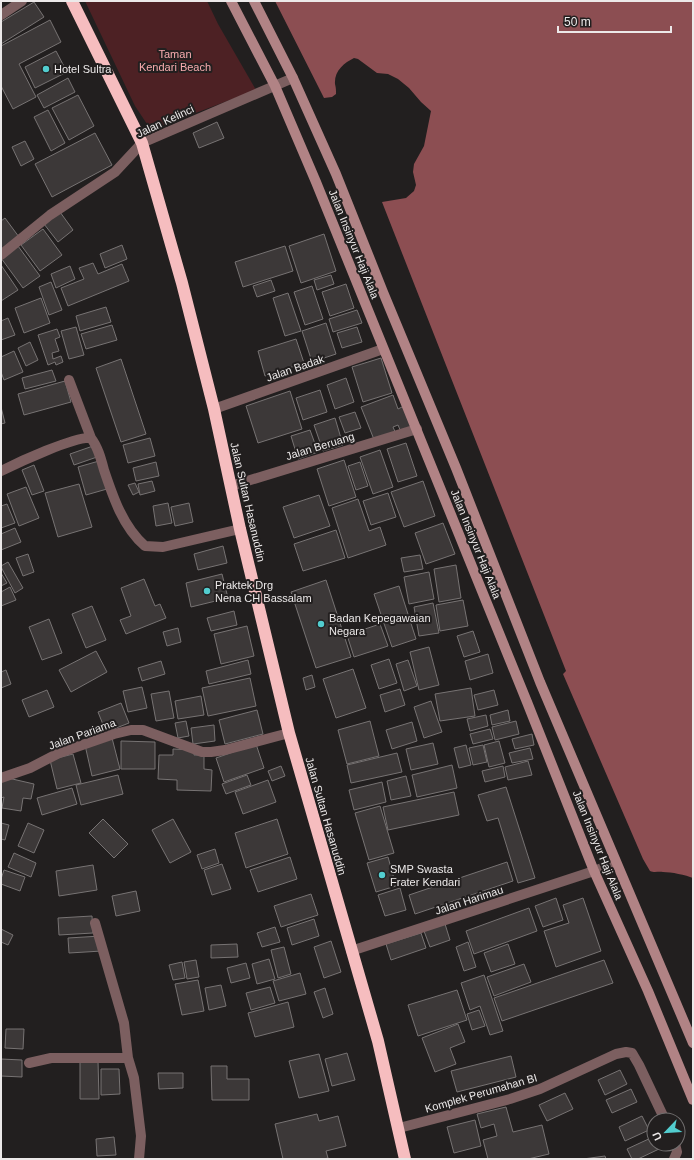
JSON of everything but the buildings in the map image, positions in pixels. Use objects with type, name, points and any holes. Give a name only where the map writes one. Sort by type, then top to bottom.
[{"type":"highway","name":"Jalan Sultan Hasanuddin","points":[[72,1],[142,144],[182,283],[214,409],[240,529],[289,733],[378,1041],[406,1159]]},
{"type":"main road","name":"Jalan Insinyur Haji Alala","points":[[231,1],[275,86],[316,182],[417,429],[594,871],[648,991],[693,1100]]},
{"type":"main road","name":"Jalan Insinyur Haji Alala","points":[[254,1],[292,78],[336,174],[540,682],[693,1044]]},
{"type":"street","points":[[1,15],[22,1]]},
{"type":"street","name":"Jalan Kelinci","points":[[1,255],[50,215],[115,172],[142,144],[292,78]]},
{"type":"street","name":"Jalan Badak","points":[[214,409],[383,349]]},
{"type":"street","points":[[69,380],[124,520],[135,536],[145,546],[163,547],[240,529]]},
{"type":"street","name":"Jalan Beruang","points":[[231,486],[417,429]]},
{"type":"street","points":[[1,471],[22,461],[80,439],[91,438]]},
{"type":"street","name":"Jalan Pariama","points":[[1,778],[30,768],[59,753],[114,734],[131,730],[143,730],[202,752],[230,749],[289,733]]},
{"type":"street","name":"Jalan Harimau","points":[[351,951],[616,863]]},
{"type":"street","points":[[95,923],[124,1022],[128,1058],[134,1078],[141,1136],[139,1159]]},
{"type":"street","name":"Komplek Perumahan BI","points":[[399,1128],[540,1089],[616,1054],[626,1052],[632,1053],[640,1065],[661,1112]]},
{"type":"street","points":[[29,1063],[52,1058],[128,1058]]},
{"type":"green space","name":"Taman Kendari Beach","points":[[85,1],[207,1],[218,24],[256,90],[151,130],[135,106]]},
{"type":"shaded area","points":[[275,1],[693,1],[693,878],[674,873],[650,871],[643,859],[563,674],[566,671],[382,202],[406,198],[414,191],[416,185],[413,172],[414,164],[424,146],[431,111],[398,79],[388,74],[377,73],[358,59],[354,58],[343,65],[336,75],[336,94],[332,97],[324,98]]},
{"type":"place","name":"Hotel Sultra","points":[[46,69]]},
{"type":"place","name":"Praktek Drg Nena CH Bassalam","points":[[207,591]]},
{"type":"place","name":"Badan Kepegawaian Negara","points":[[321,624]]},
{"type":"place","name":"SMP Swasta Frater Kendari","points":[[382,875]]}]
